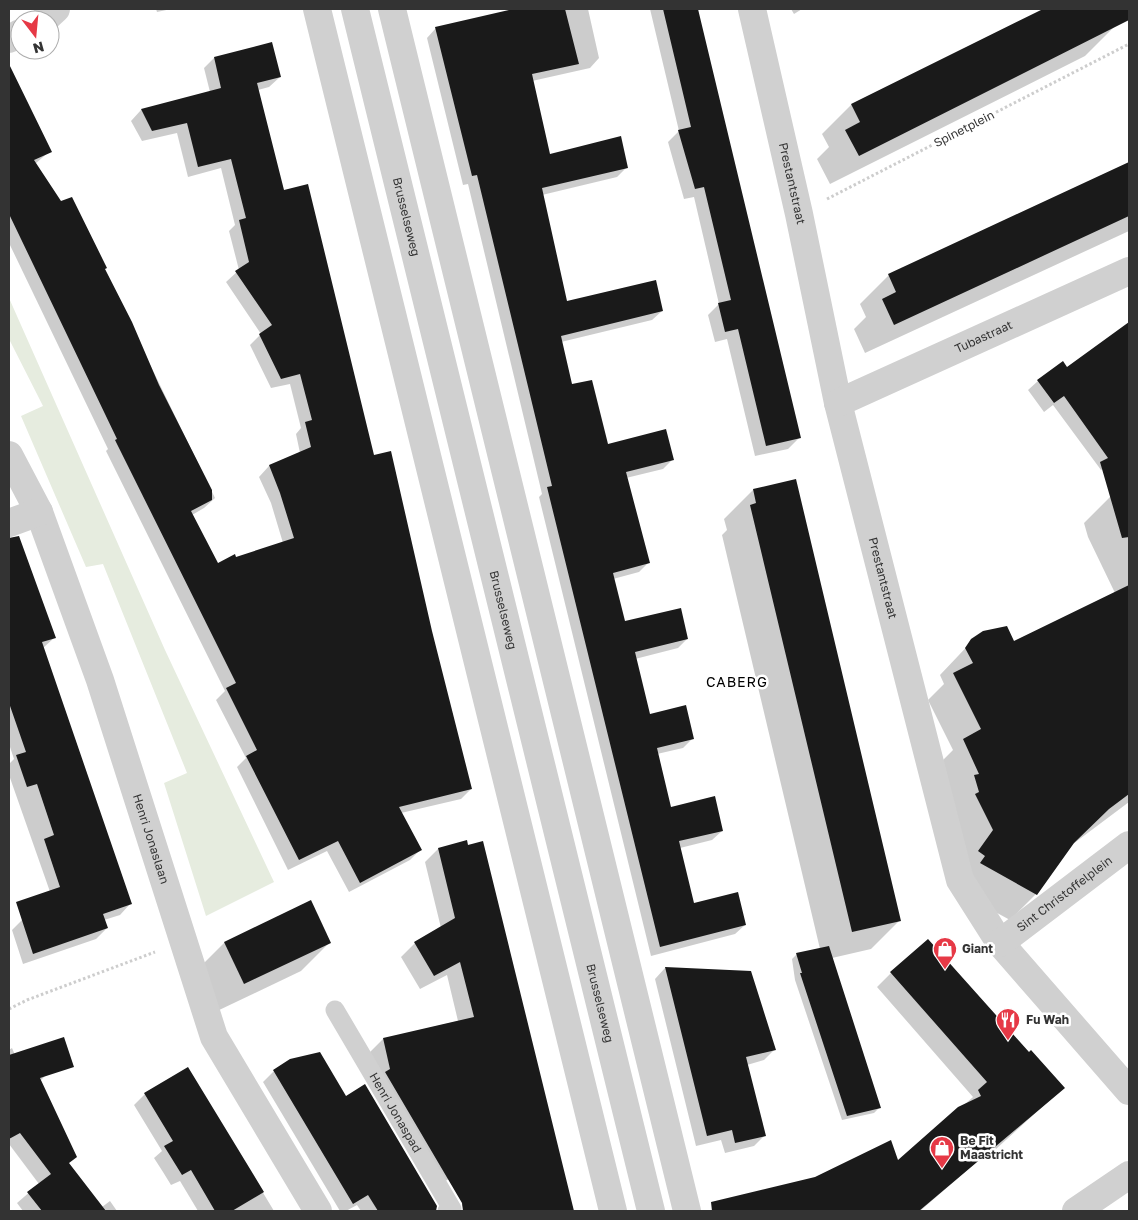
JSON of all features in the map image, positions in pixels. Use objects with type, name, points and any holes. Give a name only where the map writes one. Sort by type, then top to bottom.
[{"type":"street","points":[[317,9],[613,1211]]},
{"type":"street","name":"Brusselseweg","points":[[355,9],[651,1211]]},
{"type":"street","points":[[392,9],[687,1211]]},
{"type":"street","name":"Prestantstraat","points":[[752,9],[799,214],[838,403],[960,880],[1000,943],[1129,1091]]},
{"type":"street","name":"Tubastraat","points":[[838,403],[1129,271]]},
{"type":"street","name":"Henri Jonaslaan","points":[[9,454],[39,512],[100,680],[214,1037],[318,1211]]},
{"type":"street","points":[[9,523],[39,512]]},
{"type":"street","name":"Sint Christoffelplein","points":[[1000,943],[1129,845]]},
{"type":"street","points":[[1076,1211],[1129,1175]]},
{"type":"lane","name":"Henri Jonaspad","points":[[335,1010],[452,1209],[448,1211]]},
{"type":"path","name":"Spinetplein","points":[[799,214],[1129,44]]},
{"type":"path","points":[[9,1009],[27,1000],[183,941]]},
{"type":"shaded area","points":[[9,298],[165,650],[274,882],[206,916],[164,783],[187,773],[103,564],[86,567],[21,416],[43,406],[9,339]]},
{"type":"building","points":[[513,9],[565,9],[579,64],[532,74],[550,154],[621,136],[628,168],[542,188],[567,301],[656,280],[663,311],[561,336],[572,384],[592,380],[608,444],[666,429],[674,460],[626,472],[650,563],[613,573],[625,621],[681,608],[688,639],[635,652],[650,714],[686,705],[694,739],[657,748],[671,807],[715,796],[723,831],[679,841],[694,903],[738,892],[746,925],[660,947],[547,487],[552,486],[477,175],[472,176],[435,27]]},
{"type":"building","points":[[663,9],[698,9],[801,438],[766,446],[738,329],[725,332],[718,303],[731,300],[704,187],[695,189],[678,130],[691,127]]},
{"type":"building","points":[[1043,9],[1129,9],[1129,20],[859,156],[845,130],[860,122],[851,104]]},
{"type":"building","points":[[272,42],[281,77],[257,83],[284,190],[308,184],[374,455],[391,451],[432,631],[472,789],[399,807],[422,850],[360,883],[338,841],[299,860],[246,756],[257,750],[226,688],[236,683],[115,440],[117,439],[9,214],[9,64],[52,152],[34,160],[61,201],[72,197],[132,322],[159,385],[212,490],[212,500],[191,511],[218,563],[235,554],[236,557],[294,538],[269,465],[311,447],[305,422],[312,420],[300,374],[281,379],[259,334],[272,325],[235,271],[249,262],[239,220],[246,218],[231,159],[198,167],[187,123],[152,131],[141,109],[221,88],[214,57]]},
{"type":"building","points":[[1129,162],[1129,216],[894,325],[882,299],[896,292],[888,274]]},
{"type":"building","points":[[1129,322],[1129,537],[1122,538],[1100,462],[1108,458],[1064,396],[1054,403],[1037,380],[1063,361],[1067,367]]},
{"type":"building","points":[[796,479],[901,921],[852,932],[750,505],[756,503],[753,489]]},
{"type":"building","points":[[19,536],[56,638],[42,642],[132,904],[103,914],[108,928],[33,954],[16,902],[60,887],[44,839],[54,835],[37,784],[27,787],[16,755],[26,752],[9,703],[9,538]]},
{"type":"building","points":[[1129,585],[1129,794],[1109,809],[1074,843],[1037,895],[980,863],[985,856],[978,851],[993,830],[975,794],[979,792],[974,775],[979,774],[963,739],[981,729],[953,673],[973,663],[965,648],[971,639],[983,631],[1007,626],[1014,641]]},
{"type":"building","points":[[467,840],[468,845],[483,841],[574,1211],[463,1211],[462,1203],[385,1072],[390,1069],[383,1038],[474,1017],[460,962],[434,976],[414,942],[455,918],[438,848]]},
{"type":"building","points":[[311,900],[331,943],[244,984],[224,942]]},
{"type":"building","points":[[928,939],[1029,1052],[1031,1050],[1065,1088],[919,1211],[712,1211],[711,1202],[815,1177],[891,1140],[898,1160],[958,1107],[981,1096],[978,1090],[987,1082],[890,972]]},
{"type":"building","points":[[829,946],[881,1108],[847,1116],[800,973],[802,973],[796,953]]},
{"type":"building","points":[[665,967],[751,971],[776,1050],[746,1057],[766,1136],[735,1143],[732,1130],[707,1136]]},
{"type":"building","points":[[64,1037],[74,1067],[40,1078],[77,1157],[69,1163],[106,1211],[42,1211],[27,1192],[51,1174],[20,1133],[9,1139],[9,1055]]},
{"type":"building","points":[[320,1052],[346,1096],[365,1084],[437,1206],[436,1211],[378,1211],[368,1195],[353,1204],[273,1070],[290,1059]]},
{"type":"building","points":[[188,1067],[264,1192],[232,1211],[215,1211],[191,1170],[182,1175],[164,1146],[173,1141],[144,1093]]},
{"type":"place","name":"Giant","points":[[945,970]]},
{"type":"place","name":"Fu Wah","points":[[1008,1041]]},
{"type":"place","name":"Be Fit Maastricht","points":[[942,1169]]},
{"type":"district","name":"CABERG","points":[[737,682]]}]
